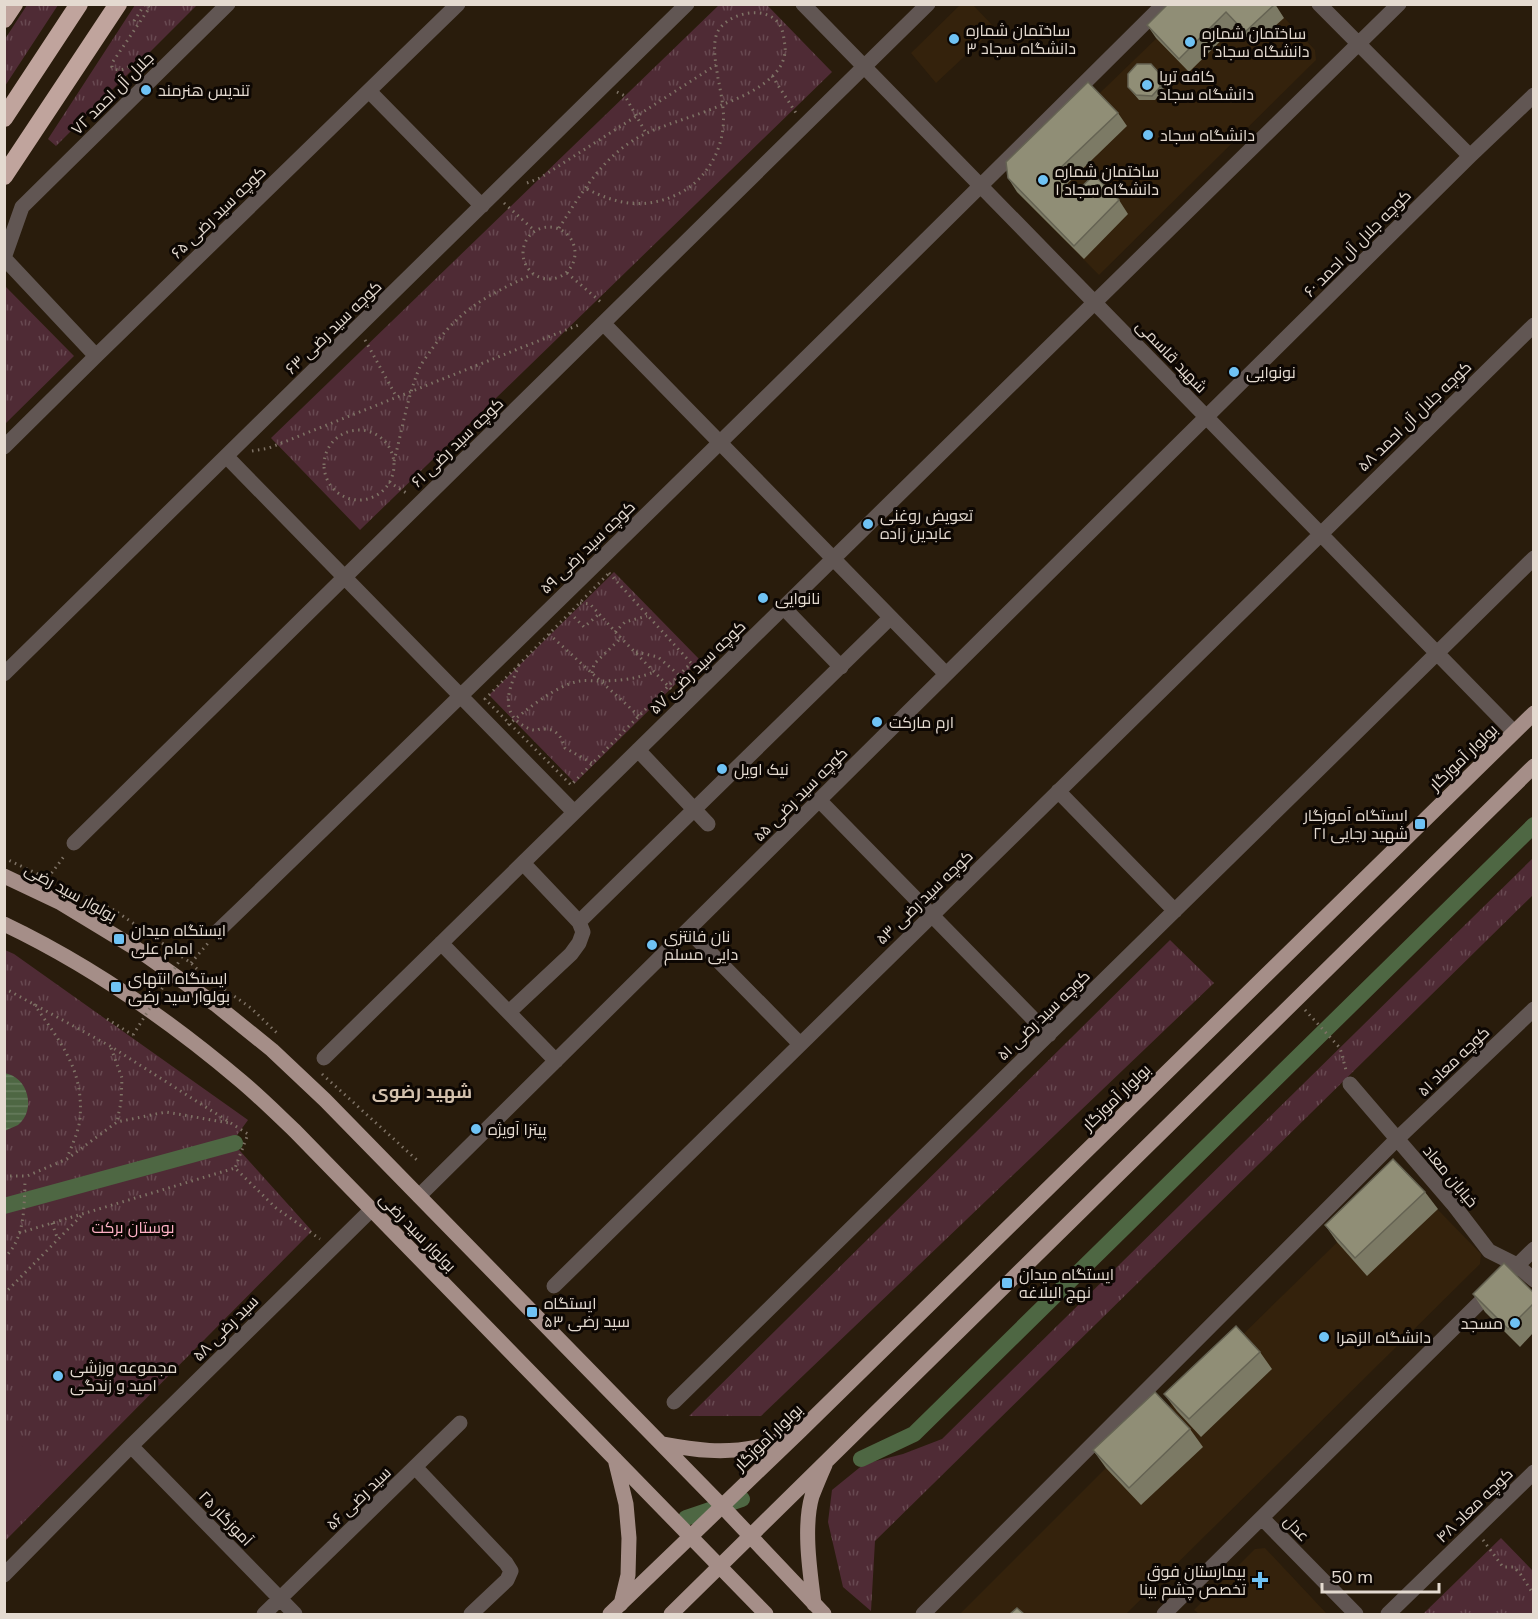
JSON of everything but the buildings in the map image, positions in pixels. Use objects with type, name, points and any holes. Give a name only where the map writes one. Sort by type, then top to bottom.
[{"type":"highway","points":[[4,19],[14,4]]},
{"type":"highway","points":[[4,118],[79,4]]},
{"type":"highway","points":[[6,172],[118,4]]},
{"type":"main road","name":"بولوار آموزگار","points":[[690,1536],[1533,713]]},
{"type":"main road","points":[[671,1614],[1533,766]]},
{"type":"main road","name":"بولوار سید رضی","points":[[4,876],[61,903],[140,951],[215,1004],[272,1050],[325,1100],[750,1537]]},
{"type":"main road","name":"بولوار سید رضی","points":[[4,924],[41,941],[116,987],[189,1038],[243,1083],[295,1131],[766,1614]]},
{"type":"main road","points":[[662,1444],[700,1451],[729,1451],[759,1447],[799,1432]]},
{"type":"main road","points":[[615,1460],[626,1504],[629,1538],[628,1575],[616,1609]]},
{"type":"main road","points":[[819,1609],[809,1559],[808,1529],[812,1498],[827,1460]]},
{"type":"main road","points":[[616,1609],[690,1536]]},
{"type":"main road","points":[[750,1537],[819,1609]]},
{"type":"street","name":"جلال آل احمد ۷۲","points":[[4,258],[22,207],[228,4]]},
{"type":"street","name":"کوچه سید رضی ۶۵","points":[[4,447],[458,4]]},
{"type":"street","name":"کوچه سید رضی ۶۳","points":[[4,674],[687,4]]},
{"type":"street","name":"شهید قاسمی","points":[[803,4],[1514,732]]},
{"type":"street","name":"کوچه سید رضی ۶۱","points":[[74,843],[928,4]]},
{"type":"street","name":"کوچه سید رضی ۵۹","points":[[217,932],[558,602],[1164,4]]},
{"type":"street","points":[[1320,4],[1470,156]]},
{"type":"street","name":"کوچه سید رضی ۵۷","points":[[324,1058],[1399,4]]},
{"type":"street","points":[[369,91],[482,206]]},
{"type":"street","name":"کوچه جلال آل احمد ۶۰","points":[[1206,417],[1533,95]]},
{"type":"street","points":[[4,258],[96,356]]},
{"type":"street","points":[[609,318],[720,442],[946,674]]},
{"type":"street","name":"کوچه جلال آل احمد ۵۸","points":[[1321,534],[1533,325]]},
{"type":"street","name":"کوچه سید رضی ۵۵","points":[[419,1197],[1206,417]]},
{"type":"street","points":[[226,457],[461,696],[504,729],[574,812]]},
{"type":"street","name":"کوچه سید رضی ۵۳","points":[[554,1286],[1321,534]]},
{"type":"street","name":"کوچه سید رضی ۵۱","points":[[674,1402],[1533,558]]},
{"type":"street","points":[[783,607],[840,667]]},
{"type":"street","points":[[579,922],[890,618]]},
{"type":"street","points":[[638,750],[708,824]]},
{"type":"street","points":[[1058,791],[1175,911]]},
{"type":"street","points":[[819,800],[1049,1035]]},
{"type":"street","points":[[509,1012],[571,954],[584,932],[579,922],[523,863]]},
{"type":"street","points":[[688,930],[800,1044]]},
{"type":"street","points":[[441,943],[556,1061]]},
{"type":"street","name":"کوچه معاد ۵۱","points":[[923,1614],[1397,1139],[1533,1010]]},
{"type":"street","name":"خیابان معاد","points":[[1350,1084],[1453,1204],[1489,1251],[1517,1265],[1533,1280]]},
{"type":"street","name":"سید رضی ۵۸","points":[[4,1575],[371,1210]]},
{"type":"street","points":[[1164,1614],[1533,1248]]},
{"type":"street","name":"سید رضی ۵۶","points":[[264,1614],[460,1423]]},
{"type":"street","name":"آموزگار ۲۵","points":[[132,1446],[295,1614]]},
{"type":"street","points":[[415,1467],[511,1571],[507,1580],[471,1614]]},
{"type":"street","name":"کوچه معاد ۴۸","points":[[1388,1614],[1533,1472]]},
{"type":"street","name":"عدل","points":[[1262,1518],[1356,1614]]},
{"type":"path","points":[[134,21],[145,4],[150,7],[113,61],[112,67],[116,70],[123,70],[129,66],[147,84]]},
{"type":"path","points":[[559,228],[585,188],[604,164],[624,146],[646,133],[722,105],[750,93],[772,76],[782,63],[785,51],[784,37],[779,23],[769,16],[755,12],[741,13],[728,21],[717,33],[716,65],[722,105],[723,128],[719,148],[711,165],[699,180],[684,192],[668,199],[648,203],[625,204],[604,198],[585,188]]},
{"type":"path","points":[[521,184],[540,178],[716,65]]},
{"type":"path","points":[[772,76],[804,126]]},
{"type":"path","points":[[605,85],[625,96],[646,133]]},
{"type":"path","points":[[494,194],[535,231]]},
{"type":"path","points":[[542,227],[559,228],[572,239],[576,248],[573,266],[559,278],[541,279],[527,268],[522,252],[524,244],[528,236],[542,227]]},
{"type":"path","points":[[567,273],[609,318]]},
{"type":"path","points":[[394,461],[384,440],[374,433],[362,430],[350,431],[339,436],[331,444],[325,455],[324,467],[326,478],[333,489],[342,496],[352,500],[363,500],[383,491],[393,472],[412,390],[420,366],[450,324],[493,293],[533,274]]},
{"type":"path","points":[[226,457],[269,448],[583,323]]},
{"type":"path","points":[[358,327],[396,396]]},
{"type":"path","points":[[389,482],[420,502]]},
{"type":"path","points":[[609,573],[691,663],[571,785],[504,729],[485,699],[570,613],[609,573]]},
{"type":"path","points":[[558,602],[590,604],[686,704]]},
{"type":"path","points":[[570,613],[584,627],[599,614]]},
{"type":"path","points":[[615,632],[625,621],[647,616]]},
{"type":"path","points":[[536,623],[639,716]]},
{"type":"path","points":[[592,673],[594,664],[621,638]]},
{"type":"path","points":[[634,652],[658,657],[680,675]]},
{"type":"path","points":[[520,663],[507,701],[515,719],[525,727],[536,730],[544,728],[555,732],[562,738],[565,748],[592,763]]},
{"type":"path","points":[[504,729],[533,704],[566,686],[580,681],[641,677],[654,672]]},
{"type":"path","points":[[48,878],[74,843]]},
{"type":"path","points":[[191,963],[217,932]]},
{"type":"path","points":[[107,1019],[132,1035],[180,960]]},
{"type":"path","points":[[4,987],[110,1046],[248,1134],[235,1168]]},
{"type":"path","points":[[34,1004],[67,1053],[80,1087],[80,1120],[67,1159]]},
{"type":"path","points":[[1306,1010],[1340,1048],[1350,1084]]},
{"type":"path","points":[[110,1046],[122,1078],[117,1122]]},
{"type":"path","points":[[4,1176],[27,1176],[67,1159],[117,1122],[166,1113],[231,1123]]},
{"type":"path","points":[[19,1233],[235,1168]]},
{"type":"path","points":[[235,1168],[276,1208],[332,1248]]},
{"type":"path","points":[[4,1258],[10,1253],[24,1218],[25,1182]]},
{"type":"path","points":[[4,1294],[84,1214]]},
{"type":"path","points":[[52,1223],[58,1240]]},
{"type":"path","points":[[1475,1529],[1503,1567],[1514,1567],[1533,1595]]},
{"type":"shaded area","name":"ساختمان شماره ۳ دانشگاه سجاد","points":[[961,4],[973,5],[995,28],[936,83],[911,53]]},
{"type":"shaded area","name":"دانشگاه سجاد","points":[[1191,5],[1272,5],[1315,50],[1316,60],[1099,275],[1017,192],[1015,175]]},
{"type":"shaded area","points":[[4,1073],[19,1080],[27,1094],[28,1103],[24,1119],[18,1125],[5,1131]]},
{"type":"shaded area","name":"دانشگاه الزهرا","points":[[1405,1176],[1481,1254],[1480,1264],[1126,1614],[960,1614],[1106,1468]]},
{"type":"shaded area","name":"بیمارستان فوق تخصص چشم بینا","points":[[1265,1548],[1327,1614],[1199,1614],[1194,1610],[1255,1549]]},
{"type":"green space","points":[[27,5],[58,5],[5,86],[5,39]]},
{"type":"green space","points":[[135,5],[197,5],[56,146],[48,139]]},
{"type":"green space","points":[[719,5],[767,5],[832,72],[360,530],[271,438]]},
{"type":"green space","points":[[5,286],[74,356],[5,424]]},
{"type":"green space","points":[[614,572],[700,660],[575,783],[489,695]]},
{"type":"green space","points":[[1533,858],[1533,895],[875,1541],[871,1611],[843,1587],[828,1522],[832,1490],[864,1464],[903,1454],[942,1439]]},
{"type":"green space","points":[[1170,940],[1214,983],[761,1416],[689,1416]]},
{"type":"green space","name":"بوستان برکت","points":[[5,950],[14,954],[248,1120],[232,1142],[312,1231],[5,1541]]},
{"type":"green space","points":[[5,1428],[57,1483],[5,1533]]},
{"type":"green space","points":[[1501,1538],[1533,1571],[1533,1614],[1423,1614]]},
{"type":"waterway","points":[[861,1459],[914,1434],[1534,825]]},
{"type":"waterway","points":[[4,1206],[235,1143]]},
{"type":"waterway","points":[[686,1518],[742,1499]]},
{"type":"place","name":"ساختمان شماره ۳ دانشگاه سجاد","points":[[954,39]]},
{"type":"place","name":"ساختمان شماره ۲ دانشگاه سجاد","points":[[1190,42]]},
{"type":"place","name":"کافه تریا دانشگاه سجاد","points":[[1147,85]]},
{"type":"place","name":"تندیس هنرمند","points":[[146,90]]},
{"type":"place","name":"دانشگاه سجاد","points":[[1148,135]]},
{"type":"place","name":"ساختمان شماره ۱ دانشگاه سجاد","points":[[1043,180]]},
{"type":"place","name":"نونوایی","points":[[1234,372]]},
{"type":"place","name":"تعویض روغنی عابدین زاده","points":[[868,524]]},
{"type":"place","name":"نانوایی","points":[[763,598]]},
{"type":"place","name":"ارم مارکت","points":[[877,722]]},
{"type":"place","name":"نیک اویل","points":[[722,769]]},
{"type":"place","name":"ایستگاه آموزگار شهید رجایی ۲۱","points":[[1420,824]]},
{"type":"place","name":"ایستگاه میدان امام علی","points":[[119,939]]},
{"type":"place","name":"نان فانتزی دایی مسلم","points":[[652,945]]},
{"type":"place","name":"ایستگاه انتهای بولوار سید رضی","points":[[116,987]]},
{"type":"place","name":"پیتزا آویژه","points":[[476,1129]]},
{"type":"place","name":"ایستگاه میدان نهج البلاغه","points":[[1007,1283]]},
{"type":"place","name":"ایستگاه سید رضی ۵۳","points":[[532,1312]]},
{"type":"place","name":"مسجد","points":[[1515,1323]]},
{"type":"place","name":"دانشگاه الزهرا","points":[[1324,1337]]},
{"type":"place","name":"مجموعه ورزشی امید و زندگی","points":[[58,1376]]},
{"type":"place","name":"بیمارستان فوق تخصص چشم بینا","points":[[1260,1580]]},
{"type":"district","name":"شهید رضوی","points":[[422,1091]]}]
